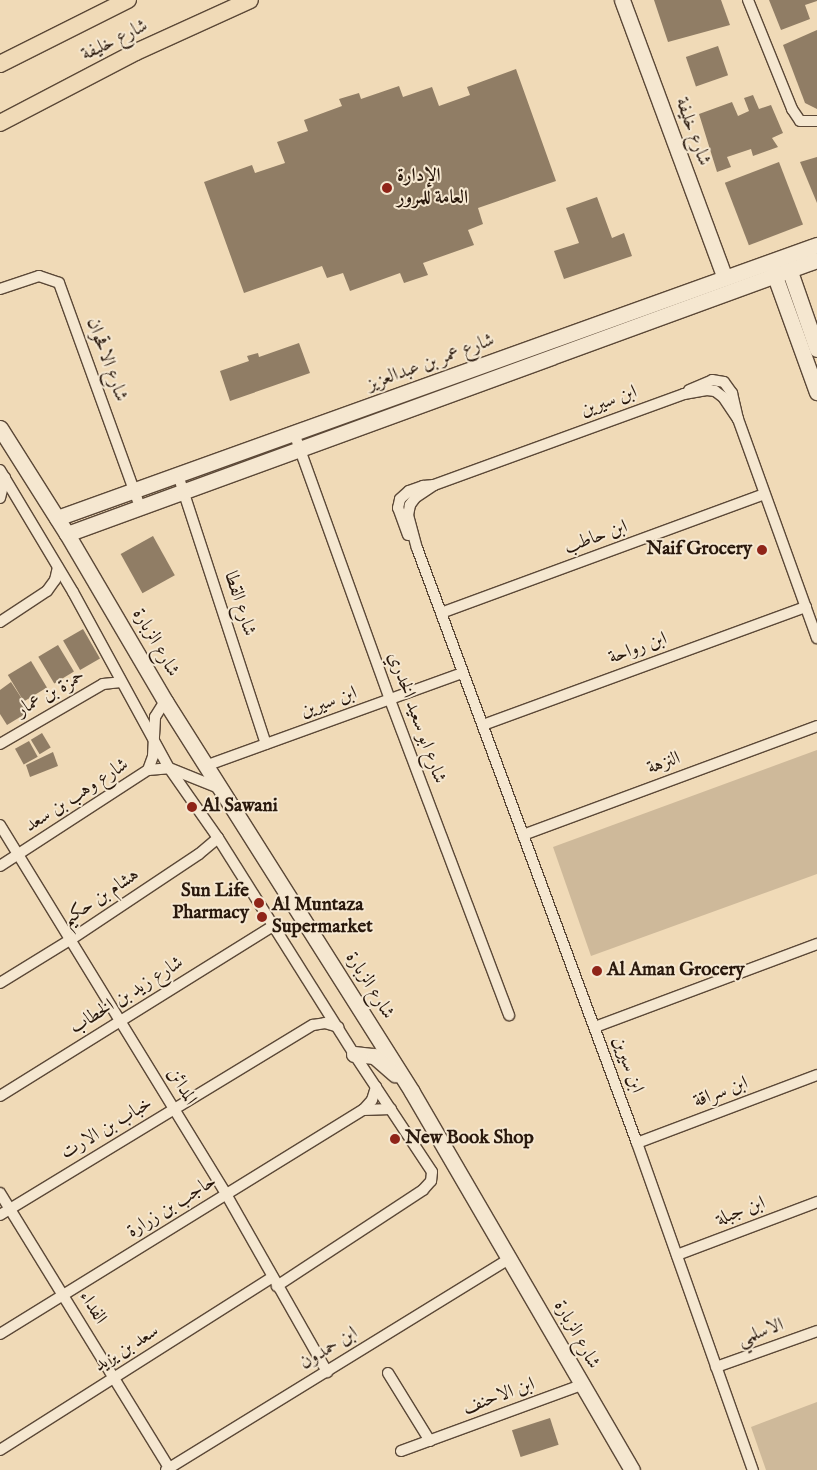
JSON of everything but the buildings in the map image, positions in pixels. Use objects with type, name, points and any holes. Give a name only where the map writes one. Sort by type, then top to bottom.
[{"type":"main road","name":"شارع خليفة","points":[[0,64],[128,0]]},
{"type":"main road","name":"شارع خليفة","points":[[0,123],[136,52],[250,0]]},
{"type":"street","name":"شارع خليفة","points":[[622,0],[725,278]]},
{"type":"street","points":[[748,0],[792,109],[800,121],[817,121]]},
{"type":"street","name":"شارع عمر بن عبدالعزيز","points":[[67,534],[300,449],[780,266],[817,244]]},
{"type":"street","name":"شارع عمر بن عبدالعزيز","points":[[57,518],[725,278],[817,260]]},
{"type":"street","points":[[780,266],[817,349]]},
{"type":"street","points":[[780,266],[817,392]]},
{"type":"street","name":"شارع الاقحوان","points":[[0,289],[39,276],[59,283],[140,507]]},
{"type":"street","name":"ابن سيرين","points":[[753,1470],[595,1027],[417,548],[409,510],[415,498],[434,485],[684,394],[693,387],[712,380],[724,382],[732,392],[738,408],[738,420],[817,638]]},
{"type":"street","name":"شارع الزبارة","points":[[0,428],[67,534],[166,701],[412,1092],[511,1258],[629,1469]]},
{"type":"street","name":"شارع ابو سعيد الخدري","points":[[294,433],[390,700],[509,1015]]},
{"type":"street","points":[[0,498],[2,474]]},
{"type":"street","points":[[2,474],[73,592],[169,768],[218,838],[354,1054],[391,1109]]},
{"type":"street","name":"شارع القطا","points":[[178,475],[266,744]]},
{"type":"street","name":"ابن حاطب","points":[[441,614],[764,494]]},
{"type":"street","points":[[0,622],[47,591],[55,580],[58,567]]},
{"type":"street","points":[[47,591],[73,592]]},
{"type":"street","name":"ابن رواحة","points":[[482,725],[806,607]]},
{"type":"street","name":"ابن سيرين","points":[[208,765],[462,673]]},
{"type":"street","name":"حمزة بن عمار","points":[[0,744],[103,684],[121,682]]},
{"type":"street","name":"شارع وهب بن سعد","points":[[148,770],[153,756],[155,717],[166,701]]},
{"type":"street","name":"النزهة","points":[[523,835],[817,726]]},
{"type":"street","name":"شارع وهب بن سعد","points":[[0,866],[148,770],[169,768],[222,789]]},
{"type":"street","name":"المدائن","points":[[0,825],[226,1194],[327,1372]]},
{"type":"street","name":"هشام بن حكيم","points":[[0,983],[70,940],[199,854],[218,838]]},
{"type":"street","name":"شارع زيد بن الخطاب","points":[[0,1096],[273,926]]},
{"type":"street","points":[[595,1027],[817,944]]},
{"type":"street","name":"خباب بن الارت","points":[[0,1215],[313,1025],[324,1024],[338,1027]]},
{"type":"street","points":[[354,1054],[374,1056],[384,1062],[412,1092]]},
{"type":"street","name":"ابن سراقة","points":[[637,1143],[817,1075]]},
{"type":"street","name":"حاجب بن زرارة","points":[[0,1334],[363,1110],[372,1100],[376,1086]]},
{"type":"street","name":"حاجب بن زرارة","points":[[363,1110],[391,1109]]},
{"type":"street","name":"سعد بن يزيد","points":[[0,1450],[114,1378],[423,1190],[431,1181],[432,1172],[391,1109]]},
{"type":"street","name":"الفداء","points":[[0,1193],[114,1378],[167,1469]]},
{"type":"street","name":"ابن جبلة","points":[[677,1255],[817,1202]]},
{"type":"street","name":"ابن حمدون","points":[[167,1469],[511,1258]]},
{"type":"street","name":"الاسلمي","points":[[716,1367],[817,1331]]},
{"type":"street","points":[[388,1373],[430,1441]]},
{"type":"street","name":"ابن الاحنف","points":[[401,1451],[581,1385]]},
{"type":"shaded area","points":[[817,750],[817,874],[591,956],[553,847]]},
{"type":"shaded area","points":[[817,1402],[817,1470],[766,1470],[751,1427]]},
{"type":"place","name":"الإدارة العامة للمرور","points":[[387,188]]},
{"type":"place","name":"Naif Grocery","points":[[762,550]]},
{"type":"place","name":"Al Sawani","points":[[192,807]]},
{"type":"place","name":"Sun Life Pharmacy","points":[[259,903]]},
{"type":"place","name":"Al Muntaza Supermarket","points":[[262,917]]},
{"type":"place","name":"Al Aman Grocery","points":[[597,971]]},
{"type":"place","name":"New Book Shop","points":[[395,1139]]}]
